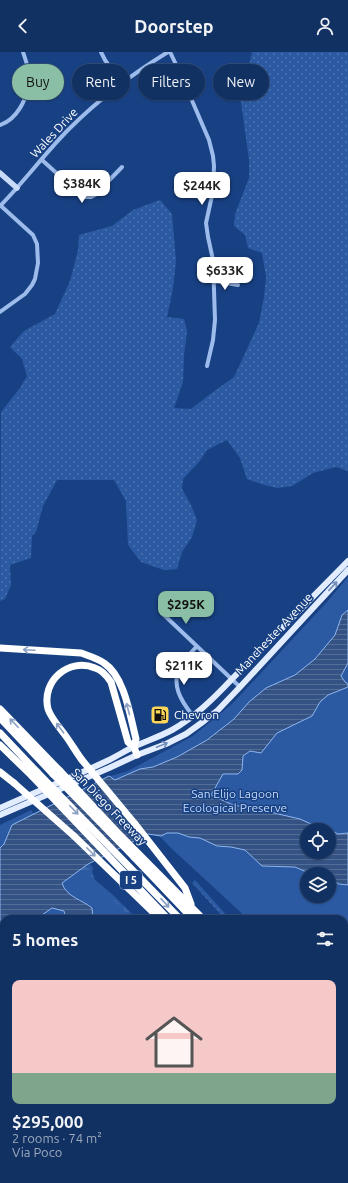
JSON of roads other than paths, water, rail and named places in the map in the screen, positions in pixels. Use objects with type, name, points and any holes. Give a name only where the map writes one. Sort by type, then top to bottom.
[{"type":"highway","points":[[0,648],[81,653],[105,663],[122,686],[136,739],[134,747]]},
{"type":"highway","points":[[137,755],[134,747],[128,742],[111,682],[105,674],[96,668],[83,665],[65,669],[57,675],[51,682],[47,700],[48,710],[52,718],[82,760],[185,888],[193,908]]},
{"type":"highway","name":"San Diego Freeway","points":[[0,708],[56,773],[115,830],[136,855],[199,915]]},
{"type":"highway","points":[[0,718],[56,773]]},
{"type":"highway","points":[[0,733],[35,774],[176,915]]},
{"type":"highway","name":"I 5","points":[[0,745],[35,774],[164,915]]},
{"type":"highway","points":[[0,772],[74,836],[156,915]]},
{"type":"highway","points":[[136,855],[189,915]]},
{"type":"main road","name":"Manchester Avenue","points":[[0,808],[151,740],[173,729],[193,716],[209,703],[348,561]]},
{"type":"main road","name":"Manchester Avenue","points":[[0,816],[186,734],[218,710],[348,570]]},
{"type":"street","points":[[0,125],[6,123],[19,111],[32,80],[23,52]]},
{"type":"street","points":[[101,52],[108,64]]},
{"type":"street","points":[[169,52],[181,75],[209,140],[213,156],[213,191],[206,224],[214,260],[215,320],[214,340],[207,366]]},
{"type":"street","name":"Wales Drive","points":[[130,77],[169,52]]},
{"type":"street","name":"Wales Drive","points":[[0,206],[68,130],[100,100]]},
{"type":"street","points":[[42,160],[84,197],[95,196],[122,167]]},
{"type":"street","points":[[0,173],[17,188]]},
{"type":"street","points":[[0,206],[33,236],[37,244],[38,263],[35,279],[32,285],[25,294],[0,312]]},
{"type":"street","points":[[214,281],[238,285]]},
{"type":"street","points":[[165,602],[164,615],[240,687]]},
{"type":"street","points":[[193,716],[178,694],[176,679],[181,665],[197,646]]},
{"type":"place","name":"Chevron","points":[[160,715]]},
{"type":"park label","name":"San Elijo Lagoon Ecological Preserve","points":[[235,801]]}]
